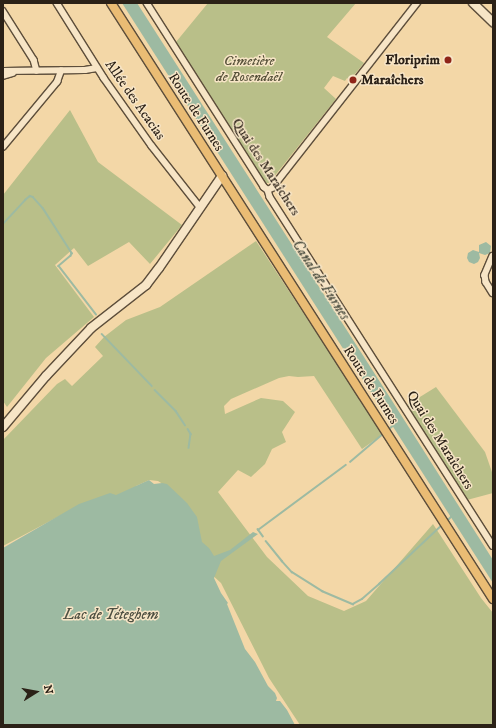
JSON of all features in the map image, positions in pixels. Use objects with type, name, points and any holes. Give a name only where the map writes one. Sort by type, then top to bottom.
[{"type":"main road","name":"Route de Furnes","points":[[111,3],[493,599]]},
{"type":"main road","points":[[473,3],[493,22]]},
{"type":"main road","points":[[3,427],[46,376],[91,328],[146,285],[222,176]]},
{"type":"street","name":"Allée des Acacias","points":[[57,3],[97,68],[152,146],[188,194],[200,207]]},
{"type":"street","name":"Quai des Maraîchers","points":[[147,3],[264,187],[268,190],[493,546]]},
{"type":"street","points":[[268,190],[272,188],[417,3]]},
{"type":"street","points":[[3,11],[34,60],[37,71]]},
{"type":"street","points":[[3,71],[97,68]]},
{"type":"street","points":[[3,147],[57,82],[60,78],[61,70]]},
{"type":"street","points":[[3,76],[21,71]]},
{"type":"street","points":[[493,256],[485,275],[486,282],[493,294]]},
{"type":"green space","name":"Cimetière de Rosendaël","points":[[208,3],[356,3],[327,37],[364,63],[350,80],[347,78],[345,81],[333,76],[324,88],[336,99],[269,183],[266,183],[176,42]]},
{"type":"green space","points":[[70,110],[98,162],[182,225],[150,264],[129,242],[88,266],[74,248],[55,265],[94,317],[46,358],[7,407],[3,401],[3,195]]},
{"type":"green space","points":[[256,241],[383,434],[362,449],[314,376],[289,376],[279,378],[231,399],[224,406],[225,414],[261,398],[283,401],[295,412],[282,432],[286,442],[272,449],[265,464],[251,477],[238,470],[218,492],[267,557],[308,596],[344,611],[366,601],[433,524],[481,598],[493,613],[493,725],[300,725],[269,678],[221,583],[210,573],[169,488],[158,481],[149,480],[136,486],[131,518],[84,503],[3,546],[3,440],[57,384],[65,379],[72,386],[103,356],[95,347],[104,337],[126,320],[160,307]]},
{"type":"green space","points":[[436,387],[485,452],[493,475],[493,493],[467,500],[407,405]]},
{"type":"water","points":[[122,3],[137,3],[389,396],[493,560],[493,583]]},
{"type":"water","points":[[486,242],[491,246],[490,253],[485,255],[479,253],[480,258],[478,262],[474,264],[469,262],[467,258],[468,253],[473,250],[479,252],[479,245]]},
{"type":"water","name":"Lac de Téteghem","points":[[149,480],[154,484],[167,484],[187,503],[197,517],[202,542],[209,548],[214,556],[230,550],[253,532],[258,534],[221,561],[214,578],[221,593],[228,603],[227,604],[245,649],[255,662],[268,686],[275,693],[277,698],[276,701],[280,701],[295,725],[3,725],[3,548],[79,504],[110,493],[116,495]]},
{"type":"waterway","points":[[3,224],[25,200],[30,196],[33,197],[43,208],[72,253],[71,256],[59,266],[96,314]]},
{"type":"waterway","points":[[102,334],[152,386]]},
{"type":"waterway","points":[[155,390],[176,411],[185,425]]},
{"type":"waterway","points":[[389,429],[394,425]]},
{"type":"waterway","points":[[188,429],[191,434],[189,448]]},
{"type":"waterway","points":[[350,462],[383,434]]},
{"type":"waterway","points":[[263,537],[258,530],[346,465]]},
{"type":"waterway","points":[[448,520],[451,517]]},
{"type":"waterway","points":[[266,541],[292,572],[322,591],[353,604],[362,599],[379,584],[441,526]]},
{"type":"place","name":"Floriprim","points":[[448,60]]},
{"type":"place","name":"Maraîchers","points":[[353,80]]},
{"type":"water label","name":"Canal de Furnes","points":[[321,280]]}]
